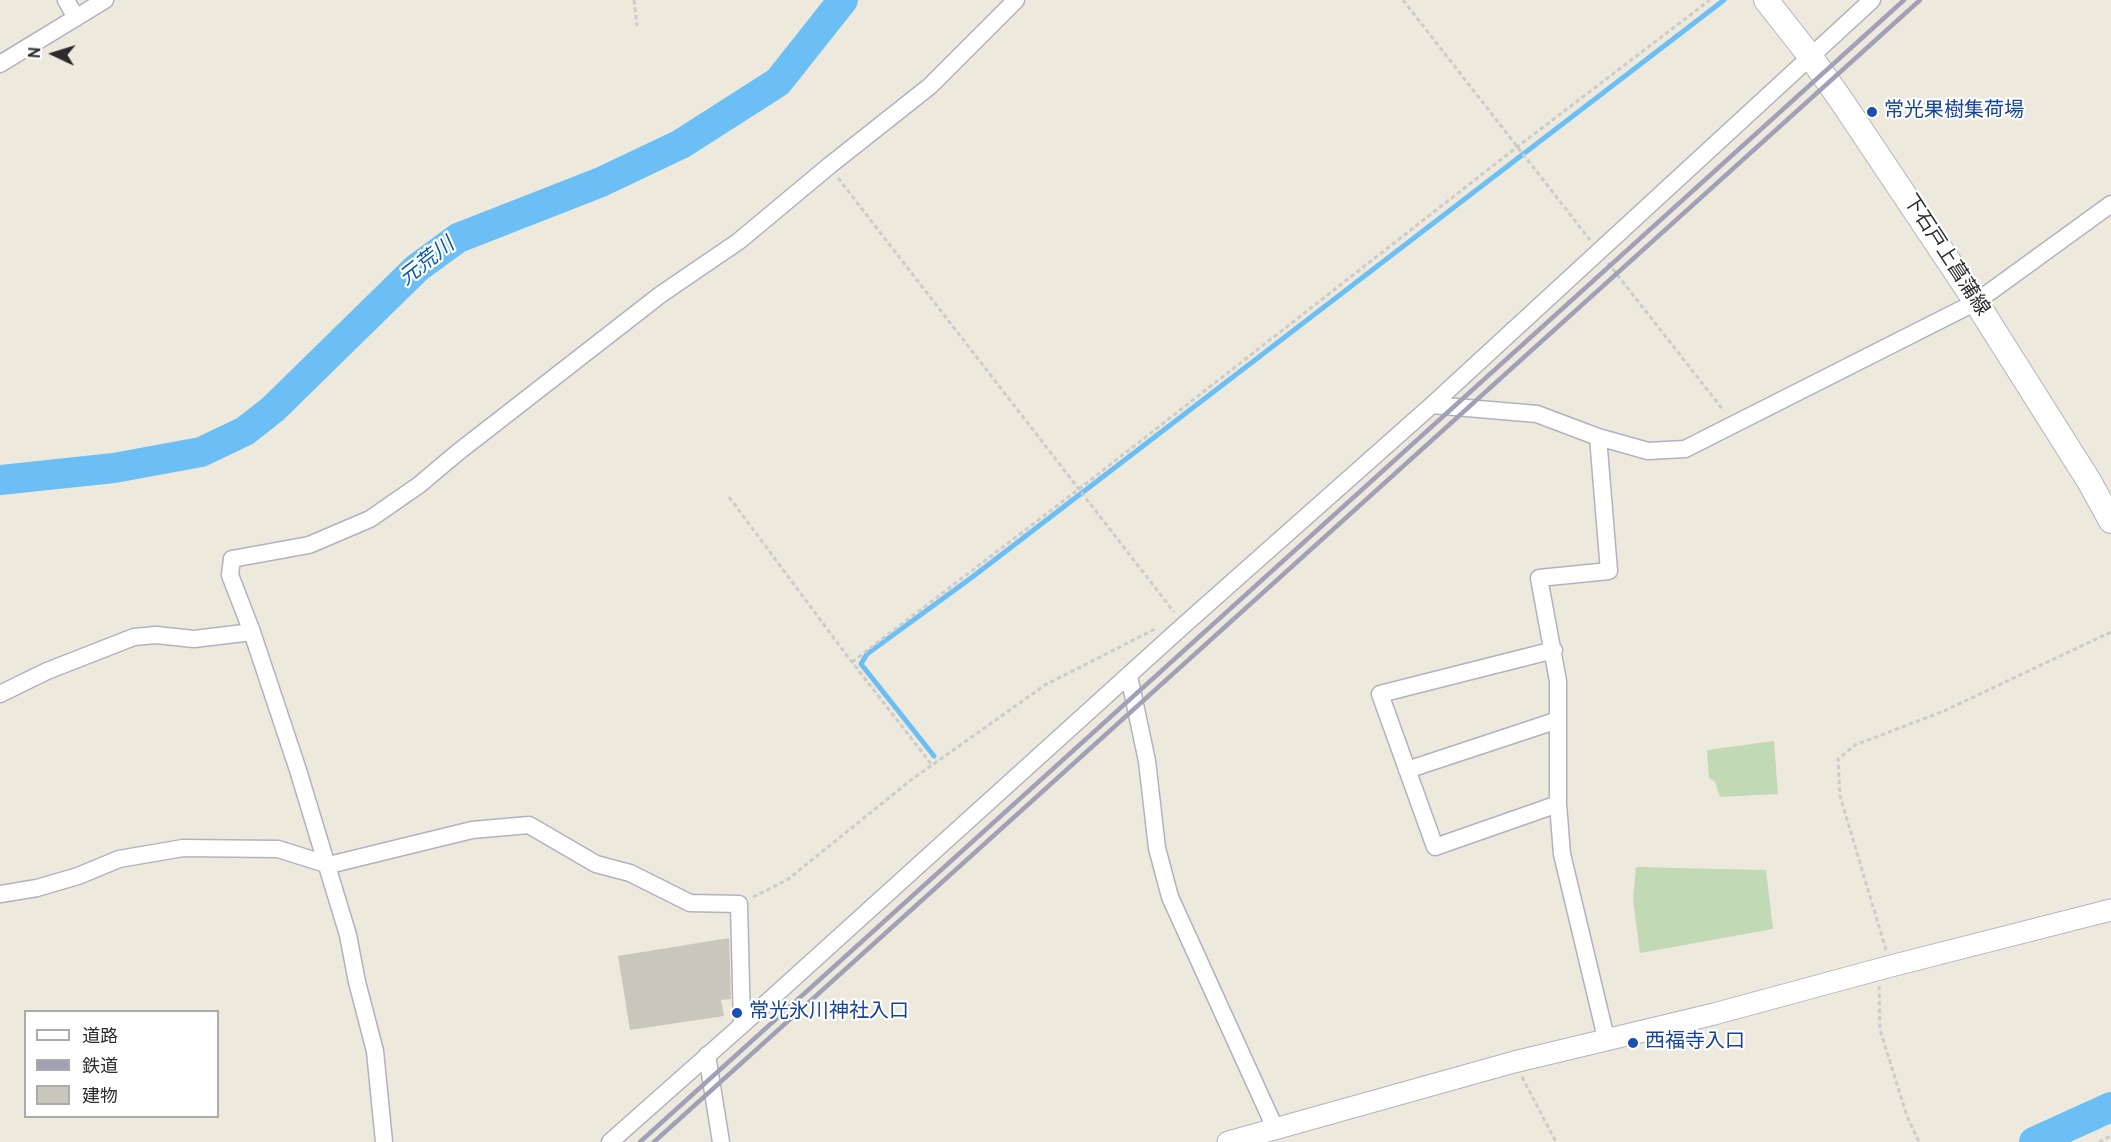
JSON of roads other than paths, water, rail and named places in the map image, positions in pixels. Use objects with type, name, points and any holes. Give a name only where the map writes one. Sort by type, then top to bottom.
[{"type":"main road","name":"下石戸上菖蒲線","points":[[1766,0],[1810,56],[1976,302],[2089,481],[2111,521]]},
{"type":"street","points":[[66,0],[76,18]]},
{"type":"street","points":[[0,64],[105,0]]},
{"type":"street","points":[[384,1142],[375,1051],[357,982],[348,935],[328,865],[252,632],[230,574],[232,559],[309,545],[370,519],[419,485],[660,295],[739,241],[930,86],[1016,0]]},
{"type":"street","points":[[610,1142],[1432,405],[1872,0]]},
{"type":"street","points":[[1432,405],[1537,414],[1598,437],[1648,451],[1685,449],[1976,302],[2111,204]]},
{"type":"street","points":[[1598,437],[1609,571],[1539,578],[1558,681],[1558,804],[1562,854],[1606,1038]]},
{"type":"street","points":[[0,694],[47,671],[134,637],[156,635],[194,639],[252,632]]},
{"type":"street","points":[[1554,650],[1380,694],[1435,847],[1558,804]]},
{"type":"street","points":[[1129,676],[1147,761],[1157,848],[1170,897],[1276,1130]]},
{"type":"street","points":[[1407,770],[1558,720]]},
{"type":"street","points":[[0,894],[37,888],[78,876],[119,859],[183,848],[278,849],[328,865],[472,830],[529,825],[596,864],[630,873],[690,903],[739,904],[742,1025]]},
{"type":"street","points":[[1228,1142],[1514,1062],[1606,1038],[1714,1014],[2111,910]]},
{"type":"street","points":[[707,1055],[721,1142]]},
{"type":"waterway","name":"元荒川","points":[[0,480],[114,468],[201,452],[245,431],[273,409],[417,268],[458,238],[601,182],[681,144],[778,82],[843,0]]},
{"type":"waterway","points":[[934,756],[861,664],[867,654],[971,578],[1724,0]]},
{"type":"waterway","points":[[2034,1142],[2111,1107]]},
{"type":"railway","points":[[640,1142],[1904,0]]},
{"type":"railway","points":[[654,1142],[1920,0]]},
{"type":"place","name":"常光果樹集荷場","points":[[1872,112]]},
{"type":"place","name":"常光氷川神社入口","points":[[737,1013]]},
{"type":"place","name":"西福寺入口","points":[[1633,1043]]}]
